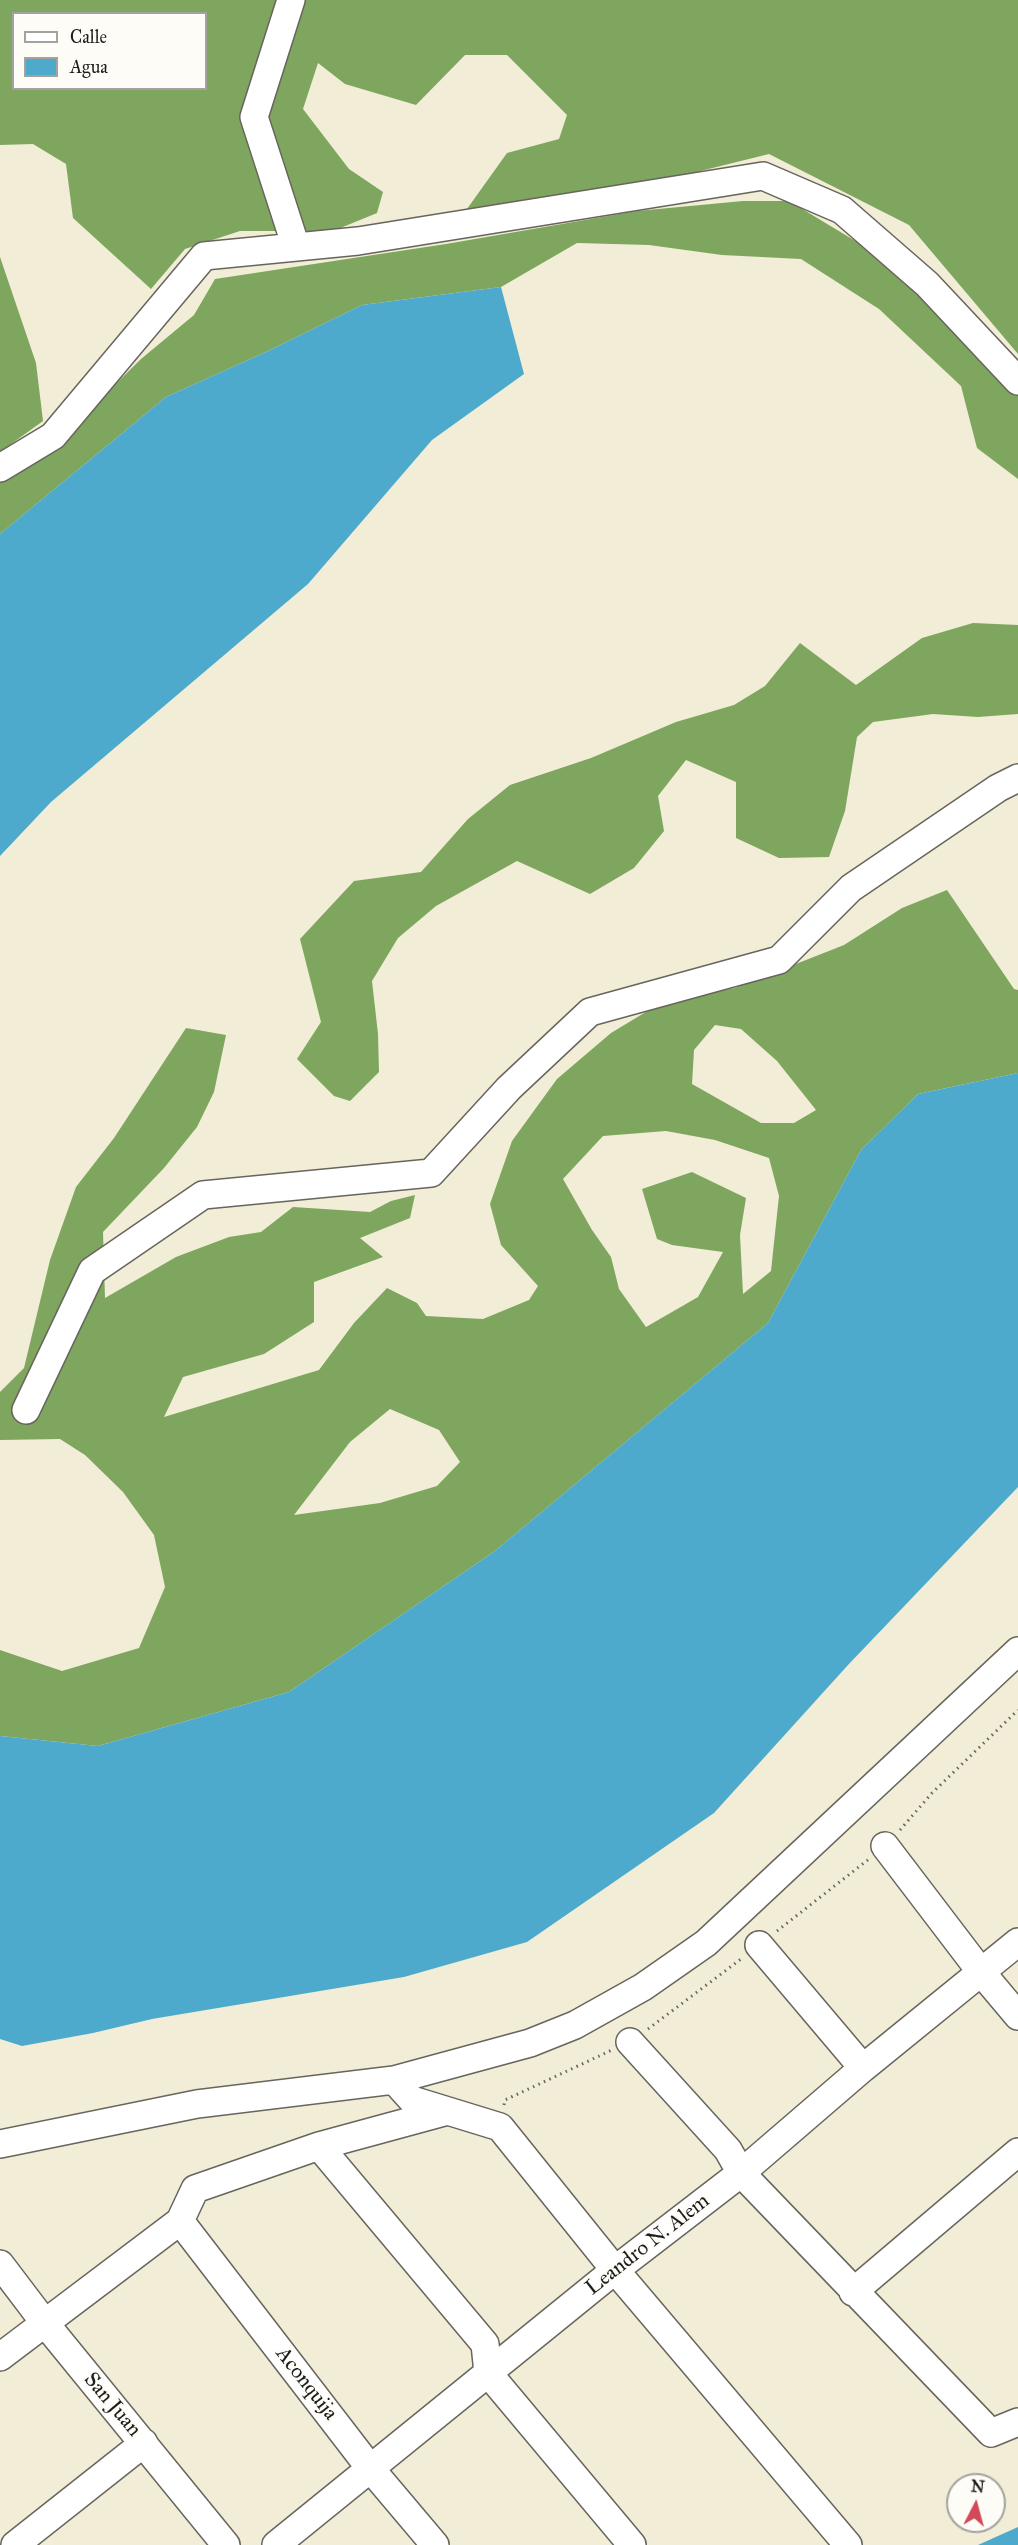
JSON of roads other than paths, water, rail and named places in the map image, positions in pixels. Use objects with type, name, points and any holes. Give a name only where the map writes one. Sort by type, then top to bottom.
[{"type":"street","points":[[291,0],[254,117],[296,247]]},
{"type":"street","points":[[0,468],[53,436],[204,256],[358,241],[763,176],[842,210],[927,284],[1018,381]]},
{"type":"street","points":[[26,1410],[92,1271],[203,1195],[431,1173],[509,1088],[590,1012],[779,960],[851,888],[998,788],[1018,778]]},
{"type":"street","points":[[0,2144],[197,2104],[394,2080],[530,2043],[575,2025],[652,1980],[706,1943],[1018,1651]]},
{"type":"street","points":[[885,1846],[981,1972],[1018,2016]]},
{"type":"street","name":"Leandro N. Alem","points":[[276,2545],[615,2270],[741,2173],[863,2068],[1018,1942]]},
{"type":"street","points":[[759,1945],[863,2068]]},
{"type":"street","points":[[630,2042],[728,2150],[741,2173],[991,2433],[1018,2422]]},
{"type":"street","points":[[394,2080],[412,2100],[444,2112],[500,2127],[615,2270],[848,2545]]},
{"type":"street","points":[[0,2357],[180,2221],[195,2189],[319,2146],[444,2112]]},
{"type":"street","points":[[319,2146],[485,2344],[488,2373],[632,2545]]},
{"type":"street","points":[[853,2292],[1018,2152]]},
{"type":"street","name":"Aconquija","points":[[180,2221],[370,2468],[435,2545]]},
{"type":"street","name":"San Juan","points":[[0,2264],[44,2322],[226,2545]]},
{"type":"street","points":[[15,2545],[144,2443]]},
{"type":"water","points":[[501,287],[524,374],[432,440],[308,584],[51,802],[0,856],[0,534],[166,397],[362,305]]},
{"type":"water","points":[[1018,1073],[1018,1487],[848,1665],[714,1813],[527,1942],[404,1977],[152,2019],[22,2046],[0,2039],[0,1736],[98,1746],[289,1692],[495,1551],[768,1323],[861,1150],[918,1094]]},
{"type":"water","points":[[1018,2527],[1018,2545],[978,2545],[1006,2533]]}]
